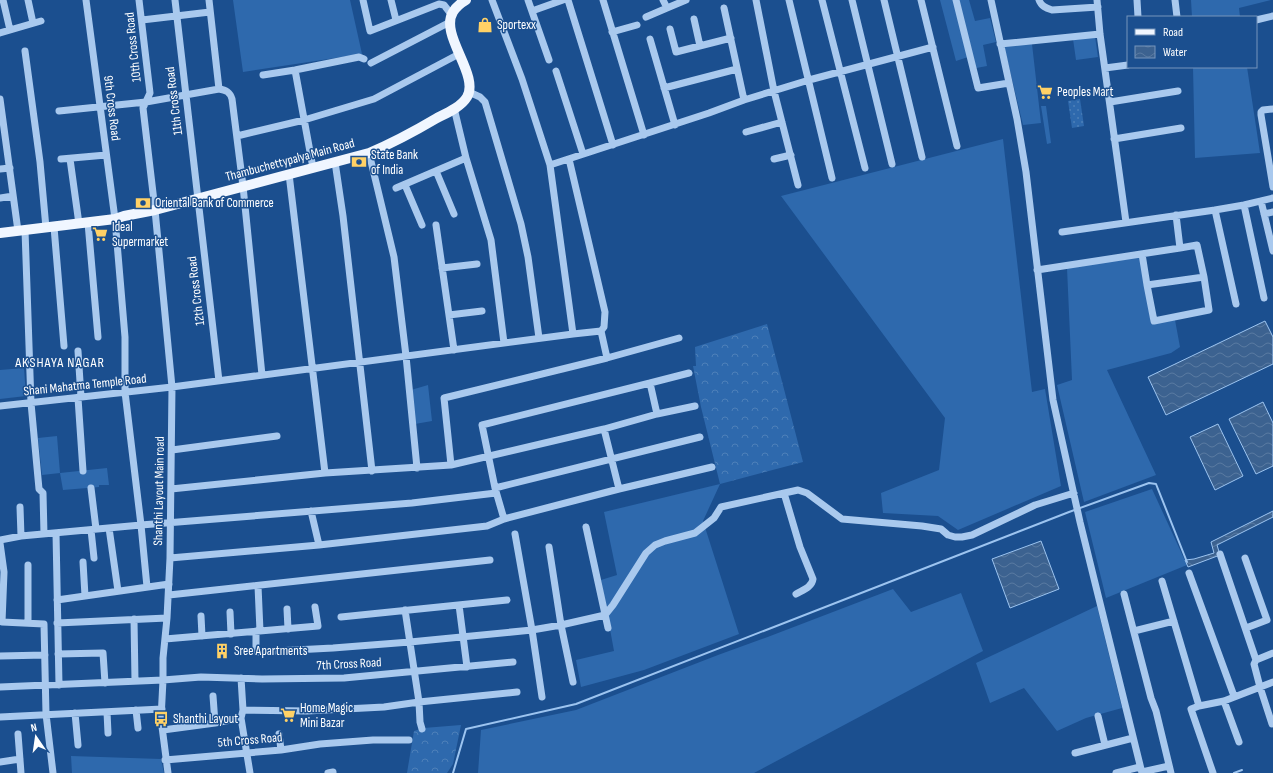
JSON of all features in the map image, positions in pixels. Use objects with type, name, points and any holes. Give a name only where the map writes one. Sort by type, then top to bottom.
[{"type":"main road","points":[[466,0],[456,8],[450,18],[450,27],[469,81],[469,92]]},
{"type":"main road","name":"Thambuchettypalya Main Road","points":[[0,233],[84,224],[115,219],[155,210],[369,153],[408,135],[454,108],[464,101],[469,92]]},
{"type":"street","points":[[3,0],[10,30]]},
{"type":"street","points":[[28,0],[33,24]]},
{"type":"street","name":"9th Cross Road","points":[[86,0],[115,219],[125,337],[125,392],[147,587]]},
{"type":"street","name":"10th Cross Road","points":[[139,0],[150,93],[143,108],[155,210]]},
{"type":"street","name":"11th Cross Road","points":[[175,0],[198,198]]},
{"type":"street","points":[[209,0],[219,89]]},
{"type":"street","points":[[263,74],[294,70],[359,57],[368,61],[450,18],[441,2],[370,31],[363,0]]},
{"type":"street","points":[[391,0],[396,20]]},
{"type":"street","points":[[492,0],[522,79],[550,165],[573,334]]},
{"type":"street","points":[[528,0],[549,60]]},
{"type":"street","points":[[532,11],[563,0]]},
{"type":"street","points":[[568,0],[613,144]]},
{"type":"street","points":[[603,0],[644,135]]},
{"type":"street","points":[[663,0],[667,8]]},
{"type":"street","points":[[646,17],[686,0]]},
{"type":"street","points":[[756,0],[774,91],[798,185]]},
{"type":"street","points":[[789,0],[832,178]]},
{"type":"street","points":[[822,0],[864,168]]},
{"type":"street","points":[[852,0],[892,164]]},
{"type":"street","points":[[884,0],[922,158]]},
{"type":"street","points":[[921,0],[957,146]]},
{"type":"street","points":[[956,0],[978,88],[1009,83]]},
{"type":"street","points":[[991,0],[1022,141],[1052,400],[1080,522],[1141,771]]},
{"type":"street","points":[[1039,0],[1042,6],[1052,10],[1096,5]]},
{"type":"street","points":[[1093,0],[1096,5],[1126,222]]},
{"type":"street","points":[[1137,0],[1138,16]]},
{"type":"street","points":[[1175,0],[1177,16]]},
{"type":"street","points":[[724,8],[744,100]]},
{"type":"street","points":[[142,20],[210,12]]},
{"type":"street","points":[[1257,20],[1273,18]]},
{"type":"street","points":[[694,19],[700,46]]},
{"type":"street","points":[[0,33],[41,21]]},
{"type":"street","points":[[612,32],[637,25]]},
{"type":"street","points":[[670,29],[676,52],[731,38]]},
{"type":"street","points":[[1000,44],[1100,34]]},
{"type":"street","points":[[650,39],[675,124]]},
{"type":"street","points":[[550,165],[710,113],[744,100],[809,80],[933,47]]},
{"type":"street","points":[[25,51],[50,228],[64,346]]},
{"type":"street","points":[[237,136],[304,120],[381,97],[459,54]]},
{"type":"street","points":[[1105,68],[1127,65]]},
{"type":"street","points":[[664,88],[737,69]]},
{"type":"street","points":[[294,70],[313,168]]},
{"type":"street","points":[[556,71],[583,154]]},
{"type":"street","points":[[59,111],[146,102],[219,89],[230,94],[243,186],[262,375]]},
{"type":"street","points":[[1110,102],[1178,91]]},
{"type":"street","points":[[469,92],[480,97],[486,102],[521,224],[528,257],[539,338]]},
{"type":"street","points":[[0,99],[3,138],[10,168],[13,196],[22,231],[31,403],[39,489],[43,494],[44,534]]},
{"type":"street","points":[[454,108],[466,158],[491,240],[504,343]]},
{"type":"street","points":[[1273,109],[1263,110],[1261,115],[1273,187]]},
{"type":"street","points":[[746,132],[782,122]]},
{"type":"street","points":[[1114,139],[1181,128]]},
{"type":"street","points":[[369,153],[394,256],[417,468]]},
{"type":"street","points":[[61,159],[106,155]]},
{"type":"street","points":[[774,159],[791,155]]},
{"type":"street","points":[[70,158],[84,224],[98,337]]},
{"type":"street","points":[[396,188],[466,158]]},
{"type":"street","points":[[569,159],[605,312],[604,326],[601,331],[607,358]]},
{"type":"street","points":[[335,162],[343,216],[372,471]]},
{"type":"street","points":[[0,169],[10,168]]},
{"type":"street","points":[[436,171],[454,214]]},
{"type":"street","points":[[289,174],[325,473]]},
{"type":"street","points":[[405,184],[422,225]]},
{"type":"street","points":[[0,198],[13,196]]},
{"type":"street","name":"12th Cross Road","points":[[198,198],[219,381]]},
{"type":"street","points":[[1062,232],[1215,210],[1273,198]]},
{"type":"street","points":[[1261,201],[1273,251]]},
{"type":"street","points":[[1244,205],[1264,298]]},
{"type":"street","name":"Shanthi Layout Main road","points":[[155,210],[172,387],[169,595],[163,658],[162,709],[162,730],[168,773]]},
{"type":"street","points":[[1215,210],[1236,304]]},
{"type":"street","points":[[1264,214],[1273,212]]},
{"type":"street","points":[[1176,215],[1180,248]]},
{"type":"street","points":[[436,225],[454,350]]},
{"type":"street","points":[[1037,270],[1197,245],[1209,310],[1154,321],[1142,254]]},
{"type":"street","points":[[442,268],[477,264]]},
{"type":"street","points":[[1147,285],[1204,277]]},
{"type":"street","points":[[449,315],[482,311]]},
{"type":"street","name":"Shani Mahatma Temple Road","points":[[0,406],[172,387],[601,331]]},
{"type":"street","points":[[451,465],[444,398],[607,358],[679,338]]},
{"type":"street","points":[[78,352],[83,471]]},
{"type":"street","points":[[504,519],[496,491],[482,425],[689,373]]},
{"type":"street","points":[[650,383],[657,414]]},
{"type":"street","points":[[171,488],[325,473],[451,465],[695,406]]},
{"type":"street","points":[[604,429],[619,489]]},
{"type":"street","points":[[172,450],[277,436]]},
{"type":"street","points":[[53,773],[46,714],[44,624],[28,622],[2,622],[4,572],[0,542],[21,536],[171,522],[412,503],[496,491],[611,459],[700,437]]},
{"type":"street","points":[[170,558],[318,545],[487,526],[504,519],[619,489],[712,467]]},
{"type":"street","points":[[91,488],[94,558]]},
{"type":"street","points":[[258,586],[258,631],[256,652],[410,642],[532,630],[605,615],[646,553],[655,545],[665,540],[695,533],[714,518],[721,507],[798,490],[807,493],[842,519],[922,526],[941,530],[948,535],[962,537],[972,535],[1035,505],[1074,496]]},
{"type":"street","points":[[784,493],[803,556],[813,579],[813,583],[810,586],[796,594]]},
{"type":"street","points":[[20,507],[21,536]]},
{"type":"street","points":[[311,511],[318,545]]},
{"type":"street","points":[[586,527],[608,628]]},
{"type":"street","points":[[109,528],[118,591]]},
{"type":"street","points":[[56,533],[59,685]]},
{"type":"street","points":[[515,534],[542,697]]},
{"type":"street","points":[[549,547],[561,625],[573,682]]},
{"type":"street","points":[[1220,554],[1256,660],[1254,664],[1272,724]]},
{"type":"street","points":[[1245,558],[1267,620],[1246,628]]},
{"type":"street","points":[[169,595],[490,560]]},
{"type":"street","points":[[83,562],[85,596]]},
{"type":"street","points":[[28,565],[28,622]]},
{"type":"street","points":[[1189,573],[1234,696]]},
{"type":"street","points":[[1162,581],[1199,706]]},
{"type":"street","points":[[57,600],[169,584]]},
{"type":"street","points":[[1116,773],[1170,769],[1156,711],[1151,698],[1124,594]]},
{"type":"street","points":[[341,617],[508,600]]},
{"type":"street","points":[[459,605],[467,667]]},
{"type":"street","points":[[165,639],[318,626],[315,607]]},
{"type":"street","points":[[287,609],[288,629]]},
{"type":"street","points":[[405,610],[422,729]]},
{"type":"street","points":[[230,612],[231,634]]},
{"type":"street","points":[[201,616],[202,636]]},
{"type":"street","points":[[57,623],[167,618]]},
{"type":"street","points":[[134,619],[135,681]]},
{"type":"street","points":[[1134,632],[1174,621]]},
{"type":"street","points":[[58,654],[103,653],[105,683]]},
{"type":"street","points":[[1256,660],[1273,653]]},
{"type":"street","points":[[0,656],[45,655]]},
{"type":"street","name":"7th Cross Road","points":[[0,687],[105,683],[201,677],[262,679],[344,678],[513,662]]},
{"type":"street","points":[[241,678],[243,710],[241,718],[250,773]]},
{"type":"street","points":[[1213,773],[1191,709],[1224,700],[1273,682]]},
{"type":"street","points":[[243,710],[306,711],[384,708],[419,702],[517,692]]},
{"type":"street","points":[[213,696],[215,723]]},
{"type":"street","points":[[1224,700],[1239,742]]},
{"type":"street","points":[[0,716],[162,709]]},
{"type":"street","points":[[136,710],[138,728]]},
{"type":"street","points":[[107,712],[108,733]]},
{"type":"street","points":[[75,713],[78,745]]},
{"type":"street","points":[[1098,716],[1105,745]]},
{"type":"street","points":[[162,730],[241,718]]},
{"type":"street","points":[[18,734],[21,773]]},
{"type":"street","points":[[279,734],[281,750]]},
{"type":"street","points":[[1075,753],[1133,738]]},
{"type":"street","name":"5th Cross Road","points":[[165,760],[373,740],[409,740]]},
{"type":"street","points":[[0,762],[20,759]]},
{"type":"green space","points":[[233,0],[350,0],[362,54],[243,72]]},
{"type":"green space","points":[[940,0],[969,0],[975,21],[990,18],[996,42],[983,45],[987,66],[971,69],[968,57],[956,61]]},
{"type":"green space","points":[[1191,0],[1271,0],[1239,8],[1240,16],[1192,16]]},
{"type":"green space","points":[[1095,36],[1098,57],[1076,60],[1073,39]]},
{"type":"green space","points":[[1032,44],[1041,123],[1023,125],[1004,46]]},
{"type":"green space","points":[[1193,68],[1247,68],[1260,153],[1195,158]]},
{"type":"green space","points":[[1080,99],[1084,126],[1072,128],[1068,101]]},
{"type":"green space","points":[[1041,106],[1046,106],[1051,143],[1047,144]]},
{"type":"green space","points":[[1003,139],[1032,392],[1045,389],[1061,486],[958,530],[938,516],[883,513],[881,493],[939,470],[945,418],[781,196]]},
{"type":"green space","points":[[1141,257],[1151,324],[1175,320],[1180,347],[1171,353],[1107,370],[1156,475],[1084,502],[1057,385],[1072,380],[1067,268]]},
{"type":"green space","points":[[767,324],[803,462],[720,484],[701,407],[693,366],[696,366],[695,347]]},
{"type":"green space","points":[[24,368],[26,396],[0,399],[0,370]]},
{"type":"green space","points":[[428,385],[432,421],[415,424],[411,390]]},
{"type":"green space","points":[[57,436],[60,473],[42,475],[38,438]]},
{"type":"green space","points":[[107,468],[109,485],[63,490],[60,473]]},
{"type":"green space","points":[[720,484],[703,521],[739,634],[644,670],[581,687],[576,660],[614,651],[601,580],[617,575],[604,512]]},
{"type":"green space","points":[[1152,489],[1187,565],[1106,598],[1085,512]]},
{"type":"green space","points":[[893,589],[911,612],[961,593],[983,651],[754,773],[478,773],[481,730],[576,710]]},
{"type":"green space","points":[[1097,606],[1122,708],[1086,718],[1057,731],[1024,688],[990,703],[976,663]]},
{"type":"green space","points":[[461,725],[453,764],[447,773],[407,773],[414,731],[424,728]]},
{"type":"green space","points":[[71,756],[161,759],[164,773],[72,773]]},
{"type":"water","points":[[1265,321],[1273,337],[1273,364],[1166,415],[1148,377]]},
{"type":"water","points":[[1263,402],[1273,423],[1273,466],[1256,474],[1229,419]]},
{"type":"water","points":[[1218,424],[1243,476],[1215,490],[1190,437]]},
{"type":"water","points":[[1273,511],[1273,517],[1217,545],[1220,555],[1188,567],[1185,560],[1214,553],[1211,542]]},
{"type":"water","points":[[1041,541],[1059,589],[1010,608],[992,559]]},
{"type":"waterway","points":[[453,773],[466,729],[576,704],[1069,512],[1149,483],[1156,484],[1187,562]]},
{"type":"waterway","points":[[1234,773],[1242,770]]},
{"type":"place","name":"Sportexx","points":[[485,25]]},
{"type":"place","name":"Peoples Mart","points":[[1045,92]]},
{"type":"place","name":"State Bank of India","points":[[359,162]]},
{"type":"place","name":"Oriental Bank of Commerce","points":[[143,203]]},
{"type":"place","name":"Ideal Supermarket","points":[[100,234]]},
{"type":"place","name":"Sree Apartments","points":[[222,651]]},
{"type":"place","name":"Home Magic Mini Bazar","points":[[288,715]]},
{"type":"place","name":"Shanthi Layout","points":[[161,719]]},
{"type":"district","name":"AKSHAYA NAGAR","points":[[60,362]]}]
